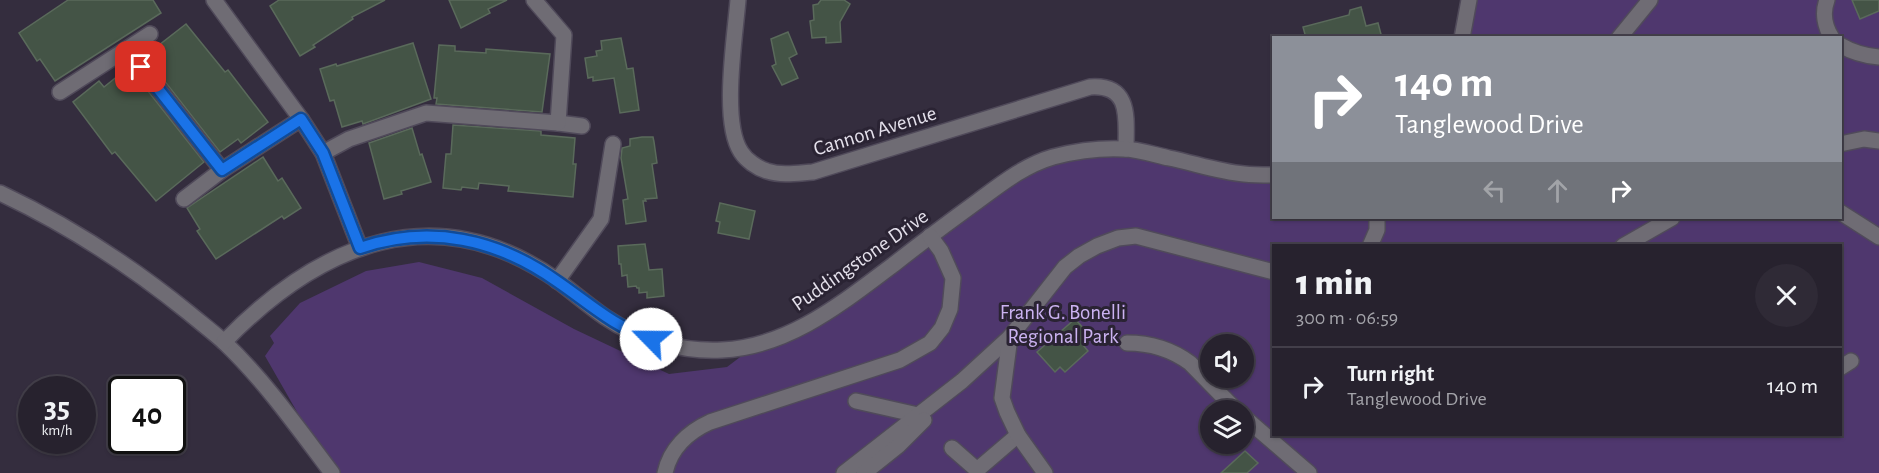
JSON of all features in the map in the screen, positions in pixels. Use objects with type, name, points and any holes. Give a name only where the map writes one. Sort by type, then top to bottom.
[{"type":"street","points":[[214,0],[301,119],[323,153],[360,248]]},
{"type":"street","points":[[534,0],[564,35],[558,123]]},
{"type":"street","name":"Cannon Avenue","points":[[738,0],[730,105],[733,132],[741,152],[752,164],[767,171],[788,174],[813,172],[1090,87],[1101,86],[1111,89],[1121,97],[1125,108],[1126,148]]},
{"type":"street","points":[[1462,36],[1469,0]]},
{"type":"street","points":[[1621,36],[1650,0]]},
{"type":"street","points":[[1827,0],[1824,7],[1825,19],[1831,36]]},
{"type":"street","points":[[60,93],[150,34]]},
{"type":"street","points":[[1842,46],[1868,56],[1879,57]]},
{"type":"street","points":[[128,50],[222,170]]},
{"type":"street","points":[[323,153],[349,139],[426,113],[582,126]]},
{"type":"street","points":[[184,199],[222,170],[301,119]]},
{"type":"street","points":[[1842,144],[1864,140],[1879,141]]},
{"type":"street","points":[[557,281],[601,219],[613,144]]},
{"type":"street","name":"Puddingstone Drive","points":[[224,342],[248,317],[302,276],[329,260],[380,241],[408,236],[441,237],[487,244],[523,260],[557,281],[606,318],[632,333],[670,346],[725,350],[756,345],[801,329],[844,302],[1016,174],[1051,158],[1085,150],[1126,148],[1242,174],[1272,175]]},
{"type":"street","points":[[0,193],[60,224],[106,252],[154,284],[224,342],[258,378],[332,473]]},
{"type":"street","points":[[1842,213],[1879,237]]},
{"type":"street","points":[[1371,244],[1377,230],[1377,219]]},
{"type":"street","points":[[1626,244],[1670,219]]},
{"type":"street","points":[[665,473],[676,447],[694,430],[710,422],[900,360],[930,343],[942,328],[950,309],[953,286],[947,261],[930,236]]},
{"type":"street","points":[[864,473],[898,447],[962,381],[1010,337],[1065,267],[1079,256],[1118,238],[1136,236],[1272,271]]},
{"type":"street","points":[[1010,337],[1002,398],[1006,412],[1018,435],[1045,473]]},
{"type":"street","points":[[1127,344],[1155,345],[1181,357],[1226,400]]},
{"type":"street","points":[[844,473],[962,381]]},
{"type":"street","points":[[856,401],[918,415]]},
{"type":"street","points":[[1254,426],[1309,473]]},
{"type":"street","points":[[952,448],[977,470],[1018,435]]},
{"type":"green space","name":"Frank G. Bonelli Regional Park","points":[[1469,0],[1879,0],[1879,473],[332,473],[265,356],[274,343],[270,336],[300,303],[366,271],[419,262],[482,278],[574,329],[669,374],[727,367],[756,345],[801,329],[1015,174],[1085,150],[1272,175],[1272,219],[1842,219],[1842,36],[1462,36]]},
{"type":"building","points":[[68,0],[153,0],[161,13],[55,81],[40,59],[37,61],[19,33]]},
{"type":"building","points":[[279,0],[385,0],[352,17],[353,19],[300,56],[270,6]]},
{"type":"building","points":[[449,0],[507,0],[488,9],[490,13],[461,28]]},
{"type":"building","points":[[821,0],[844,0],[850,4],[840,22],[841,42],[826,43],[826,37],[812,38],[810,21],[814,20],[813,5],[818,4]]},
{"type":"building","points":[[1852,0],[1879,0],[1879,11],[1860,19]]},
{"type":"building","points":[[1361,7],[1366,26],[1378,23],[1381,36],[1305,36],[1303,27],[1349,15],[1350,10]]},
{"type":"building","points":[[186,24],[225,72],[228,70],[268,122],[241,143],[238,139],[220,152],[145,56]]},
{"type":"building","points":[[788,32],[797,54],[789,58],[798,78],[782,85],[772,66],[776,64],[771,39]]},
{"type":"building","points":[[621,38],[627,69],[633,68],[639,110],[620,113],[614,78],[593,81],[593,77],[588,78],[585,58],[597,56],[596,51],[602,50],[601,41]]},
{"type":"building","points":[[413,43],[431,99],[363,124],[362,121],[342,127],[334,100],[330,101],[320,69]]},
{"type":"building","points":[[439,45],[455,46],[455,51],[486,53],[486,49],[550,54],[542,112],[436,104],[437,98],[434,98]]},
{"type":"building","points":[[129,67],[204,162],[156,201],[115,152],[112,154],[73,102],[99,81],[104,87]]},
{"type":"building","points":[[453,125],[541,131],[541,135],[575,138],[573,164],[576,164],[573,197],[508,191],[509,186],[479,183],[478,189],[443,188],[446,154],[451,154]]},
{"type":"building","points":[[412,128],[431,182],[384,199],[369,143]]},
{"type":"building","points":[[653,137],[657,163],[652,164],[657,198],[643,201],[646,221],[626,224],[623,200],[628,199],[621,158],[622,148],[630,146],[630,139]]},
{"type":"building","points":[[263,157],[278,181],[282,178],[301,208],[284,219],[282,216],[216,259],[197,231],[200,229],[187,208]]},
{"type":"building","points":[[720,203],[755,211],[749,239],[718,233],[720,222],[716,221]]},
{"type":"building","points":[[645,244],[649,270],[662,269],[664,296],[647,298],[647,292],[639,293],[639,288],[636,286],[628,287],[627,275],[622,276],[618,246]]},
{"type":"building","points":[[1075,319],[1086,331],[1083,334],[1089,340],[1083,345],[1088,351],[1065,372],[1060,367],[1055,372],[1037,352]]},
{"type":"building","points":[[1242,454],[1248,454],[1258,463],[1247,473],[1221,473]]},
{"type":"route","points":[[141,67],[222,170],[301,119],[323,153],[360,248],[380,241],[408,236],[441,237],[487,244],[523,260],[557,281],[606,318],[632,333],[651,339]]}]
